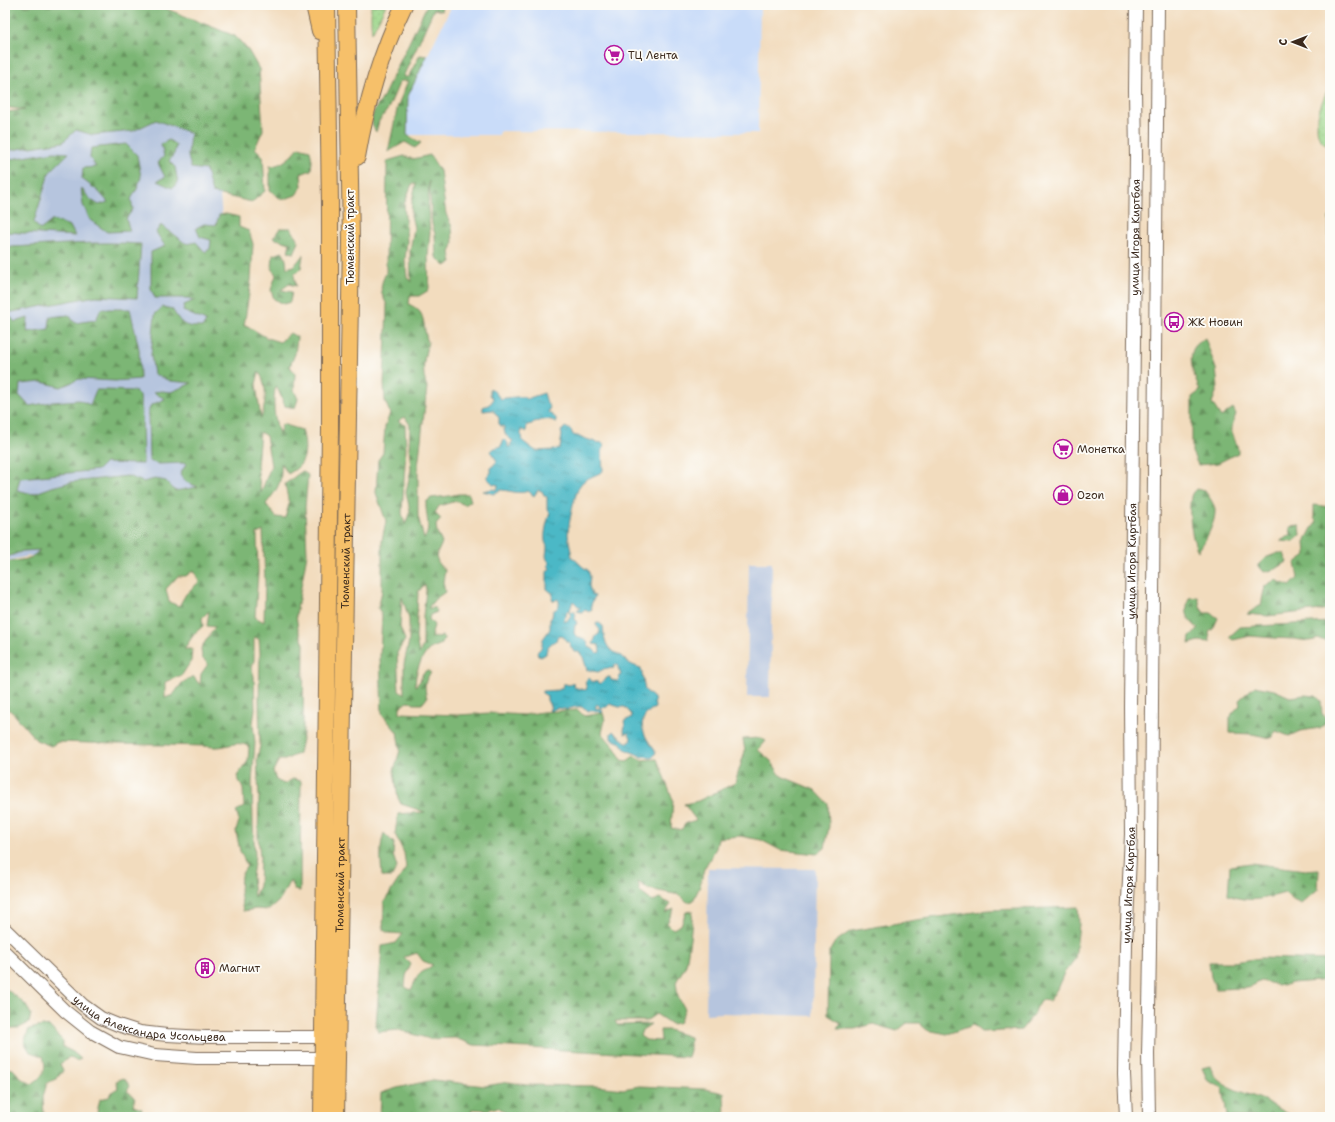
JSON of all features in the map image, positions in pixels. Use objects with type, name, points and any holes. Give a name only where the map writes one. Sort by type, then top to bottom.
[{"type":"main road","points":[[314,5],[321,35],[327,79]]},
{"type":"main road","name":"Тюменский тракт","points":[[322,1117],[330,428],[330,188],[327,79],[327,5]]},
{"type":"main road","name":"Тюменский тракт","points":[[336,1117],[351,241],[347,5]]},
{"type":"main road","points":[[351,241],[354,169],[362,128],[384,51],[404,5]]},
{"type":"street","name":"улица Игоря Киртбая","points":[[1126,1117],[1124,1074],[1130,834],[1136,5]]},
{"type":"street","name":"улица Игоря Киртбая","points":[[1149,1117],[1148,1054],[1155,527],[1158,5]]},
{"type":"street","name":"улица Александра Усольцева","points":[[5,930],[83,1005],[102,1018],[118,1025],[140,1032],[167,1035],[206,1037],[322,1036]]},
{"type":"street","name":"улица Александра Усольцева","points":[[5,952],[65,1011],[90,1031],[119,1047],[155,1055],[197,1058],[322,1058]]},
{"type":"shaded area","points":[[452,5],[760,5],[758,133],[500,131],[499,135],[407,135],[408,96]]},
{"type":"shaded area","points":[[5,111],[212,112],[221,206],[242,514],[5,561]]},
{"type":"shaded area","points":[[749,563],[772,563],[770,697],[747,697]]},
{"type":"shaded area","points":[[708,868],[815,869],[813,1016],[723,1013],[706,1014]]},
{"type":"green space","points":[[5,5],[157,5],[235,36],[248,50],[259,69],[263,130],[255,148],[263,156],[265,191],[252,202],[212,193],[206,170],[191,168],[188,156],[190,133],[156,120],[133,131],[93,135],[76,130],[63,142],[5,151],[5,112],[25,110],[5,107]]},
{"type":"green space","points":[[371,5],[386,5],[372,33],[371,22]]},
{"type":"green space","points":[[427,5],[441,5],[442,11],[434,9],[403,77],[408,77],[420,55],[427,56],[408,96],[407,135],[421,143],[415,148],[405,142],[388,152],[398,105],[408,81],[400,81],[388,109],[379,121],[376,132],[372,124],[372,116],[381,101]]},
{"type":"green space","points":[[1330,86],[1330,146],[1323,142],[1319,136],[1317,128],[1320,109],[1326,92]]},
{"type":"green space","points":[[169,140],[176,145],[174,154],[169,161],[175,167],[178,183],[172,188],[157,181],[165,177],[158,163],[164,156],[161,144]]},
{"type":"green space","points":[[126,144],[137,155],[141,177],[137,189],[131,199],[133,209],[126,219],[130,231],[107,232],[90,220],[83,205],[81,188],[91,200],[99,205],[108,202],[98,191],[82,179],[83,168],[96,167],[90,158],[91,148]]},
{"type":"green space","points":[[299,147],[310,150],[312,161],[311,170],[301,174],[302,186],[296,195],[282,200],[270,190],[270,166],[283,162]]},
{"type":"green space","points":[[54,152],[69,153],[49,173],[34,222],[40,230],[53,220],[70,226],[75,236],[5,232],[5,160]]},
{"type":"green space","points":[[430,155],[440,171],[446,214],[452,227],[453,244],[450,253],[452,262],[445,266],[436,257],[429,181],[429,290],[419,296],[410,296],[409,304],[417,309],[422,315],[428,342],[424,359],[424,376],[427,387],[418,467],[418,516],[424,539],[428,531],[426,502],[431,498],[458,494],[469,494],[471,501],[465,505],[456,501],[439,506],[435,513],[441,519],[436,525],[437,532],[442,543],[436,556],[439,565],[445,570],[443,582],[445,592],[435,599],[428,608],[435,608],[437,612],[430,615],[429,619],[434,625],[431,638],[442,636],[444,638],[442,644],[430,649],[427,652],[417,671],[415,682],[416,686],[423,673],[427,670],[431,673],[425,684],[427,698],[422,704],[414,704],[409,701],[400,707],[400,713],[458,715],[490,713],[524,715],[542,712],[578,710],[584,716],[603,713],[605,720],[602,733],[615,748],[622,760],[627,761],[634,756],[642,760],[657,759],[673,800],[671,828],[681,830],[686,823],[696,820],[684,804],[698,801],[735,783],[745,751],[743,739],[760,738],[766,741],[758,750],[771,761],[781,776],[815,790],[828,804],[829,826],[825,848],[817,854],[780,850],[761,840],[740,836],[718,838],[716,848],[704,869],[700,886],[693,901],[687,902],[680,895],[648,889],[638,882],[640,892],[653,902],[659,898],[671,904],[665,913],[674,909],[667,923],[673,929],[681,925],[686,912],[693,911],[686,965],[676,982],[678,997],[685,1009],[679,1023],[671,1024],[656,1014],[646,1021],[615,1021],[617,1025],[651,1024],[642,1030],[640,1036],[646,1040],[661,1041],[660,1030],[669,1030],[690,1037],[690,1050],[688,1057],[474,1045],[455,1038],[430,1039],[399,1030],[378,1032],[376,1025],[382,946],[396,943],[403,934],[389,933],[383,930],[384,902],[406,868],[404,853],[395,834],[398,814],[425,812],[401,804],[398,798],[394,771],[400,750],[397,732],[382,714],[380,657],[382,615],[378,608],[382,591],[382,540],[386,521],[376,493],[378,460],[383,453],[385,427],[390,413],[385,401],[384,384],[387,305],[381,289],[386,273],[387,161],[404,156],[413,159]],"holes":[[[412,184],[416,184],[412,200],[411,215],[414,228],[410,251],[411,282],[407,277],[405,260],[407,241],[404,204]],[[405,417],[410,425],[409,448],[411,469],[406,492],[410,511],[405,525],[402,513],[406,448],[405,425],[398,421]],[[425,584],[423,645],[419,654],[416,638],[418,592]],[[402,597],[409,619],[409,641],[404,664],[404,694],[399,690],[397,653],[405,640],[400,627]],[[417,953],[423,961],[433,965],[418,975],[411,990],[405,987],[406,976],[411,964],[404,957]]]},
{"type":"green space","points":[[226,214],[239,217],[239,227],[249,231],[253,244],[251,281],[244,326],[246,325],[267,338],[280,342],[290,333],[297,337],[295,354],[290,366],[295,374],[294,390],[298,399],[295,408],[285,406],[276,385],[274,410],[279,434],[282,424],[302,430],[305,449],[301,463],[297,468],[288,474],[281,463],[280,481],[274,494],[266,504],[276,517],[285,518],[289,504],[285,484],[302,471],[308,475],[305,507],[307,554],[296,615],[298,629],[304,644],[303,734],[299,753],[285,760],[279,760],[273,771],[276,780],[284,784],[293,779],[301,781],[300,891],[294,890],[290,880],[280,900],[269,910],[256,909],[243,911],[240,892],[241,875],[247,866],[240,851],[236,831],[239,821],[236,811],[244,807],[243,789],[237,776],[248,761],[249,747],[241,744],[214,747],[58,742],[51,746],[36,740],[14,714],[5,706],[5,562],[29,559],[40,550],[23,551],[5,558],[5,253],[11,247],[92,243],[141,244],[137,298],[96,296],[7,313],[15,322],[28,318],[27,332],[49,329],[50,317],[69,315],[75,323],[96,320],[101,309],[130,309],[139,349],[140,379],[115,381],[79,379],[61,387],[42,382],[20,384],[19,395],[29,406],[52,402],[79,400],[90,405],[96,390],[135,391],[140,396],[143,464],[105,463],[98,470],[20,478],[17,490],[33,494],[71,482],[128,476],[143,482],[155,479],[166,481],[175,491],[198,487],[186,482],[180,474],[187,463],[158,464],[149,461],[148,413],[151,405],[165,399],[153,392],[171,392],[192,383],[170,381],[154,374],[151,355],[155,314],[163,307],[172,309],[178,319],[187,326],[203,327],[206,321],[183,311],[184,305],[195,300],[187,298],[155,298],[151,289],[151,252],[165,246],[156,232],[161,225],[184,243],[189,244],[196,242],[205,252],[210,249],[211,240],[200,237],[196,228],[204,224],[216,225],[219,215]],"holes":[[[259,372],[265,389],[264,407],[261,419],[256,384]],[[260,432],[266,436],[271,466],[261,493],[257,466]],[[263,531],[265,582],[264,622],[255,617],[258,573],[257,534]],[[194,570],[199,582],[186,594],[179,606],[169,602],[166,589],[178,576],[186,576]],[[209,611],[207,626],[215,627],[201,648],[202,658],[208,664],[201,674],[200,685],[193,676],[182,683],[173,695],[165,698],[165,682],[182,675],[191,661],[192,649],[184,649],[195,633],[203,626],[202,618]],[[254,637],[259,639],[260,653],[260,746],[257,759],[259,797],[258,836],[260,857],[259,886],[254,897],[252,877],[255,856],[252,783],[255,743],[253,724],[255,709],[254,676],[251,666],[254,661]]]},
{"type":"green space","points":[[1330,217],[1330,344],[1328,343]]},
{"type":"green space","points":[[280,228],[291,228],[299,242],[294,253],[288,252],[290,243],[273,238]]},
{"type":"green space","points":[[283,252],[287,268],[294,266],[303,255],[301,268],[294,275],[296,286],[289,284],[281,290],[292,292],[290,302],[284,304],[274,299],[271,290],[276,275],[272,268],[273,255]]},
{"type":"green space","points":[[1205,338],[1216,369],[1218,387],[1212,403],[1221,417],[1233,408],[1236,414],[1232,426],[1232,434],[1237,445],[1238,453],[1218,463],[1198,465],[1192,452],[1192,397],[1200,391],[1193,372],[1191,357],[1194,348]]},
{"type":"green space","points":[[1196,489],[1205,491],[1215,510],[1212,526],[1198,551],[1192,532],[1190,517],[1191,496]]},
{"type":"green space","points":[[1314,505],[1330,507],[1330,609],[1268,616],[1247,614],[1261,605],[1265,586],[1275,580],[1290,586],[1298,578],[1295,563],[1306,555],[1305,542],[1312,528],[1317,522],[1314,518]]},
{"type":"green space","points":[[1300,526],[1301,535],[1293,542],[1280,541],[1291,535],[1290,527]]},
{"type":"green space","points":[[1278,553],[1284,553],[1287,562],[1276,569],[1264,572],[1258,565],[1265,558]]},
{"type":"green space","points":[[1198,597],[1200,606],[1204,613],[1211,613],[1218,618],[1213,629],[1209,632],[1210,642],[1199,641],[1189,644],[1190,636],[1199,629],[1189,619],[1187,608],[1189,598]]},
{"type":"green space","points":[[1330,622],[1330,642],[1319,639],[1309,641],[1250,636],[1233,640],[1229,637],[1240,627]]},
{"type":"green space","points":[[1255,686],[1274,690],[1290,697],[1304,695],[1316,696],[1321,701],[1322,714],[1330,720],[1320,728],[1300,731],[1289,736],[1276,731],[1271,738],[1252,734],[1230,733],[1230,716],[1240,705],[1239,700]]},
{"type":"green space","points":[[384,833],[394,843],[393,855],[397,867],[392,877],[382,877],[381,849]]},
{"type":"green space","points":[[1251,863],[1305,870],[1319,869],[1318,889],[1301,904],[1293,900],[1285,893],[1256,899],[1243,899],[1228,895],[1230,866]]},
{"type":"green space","points":[[1078,907],[1079,924],[1075,959],[1064,973],[1057,989],[1049,1001],[1040,1000],[1034,1014],[1021,1030],[981,1032],[973,1025],[947,1034],[927,1030],[919,1023],[907,1023],[897,1031],[873,1024],[855,1029],[837,1029],[841,1023],[828,1015],[829,952],[835,942],[851,931],[989,910]]},
{"type":"green space","points":[[1261,958],[1330,960],[1330,980],[1292,983],[1283,986],[1261,981],[1248,988],[1216,989],[1211,977],[1209,962],[1233,962]]},
{"type":"green space","points":[[5,988],[25,1004],[31,1014],[29,1023],[19,1028],[5,1028],[5,1022],[11,1019],[12,1010],[5,1007]]},
{"type":"green space","points":[[48,1025],[63,1041],[63,1047],[73,1052],[81,1059],[76,1061],[69,1057],[60,1065],[63,1071],[56,1079],[47,1083],[43,1097],[44,1117],[5,1117],[5,1108],[10,1103],[5,1089],[5,1068],[13,1069],[22,1079],[32,1084],[42,1075],[45,1065],[43,1056],[30,1052],[24,1042],[29,1029]]},
{"type":"green space","points":[[1210,1066],[1213,1073],[1224,1084],[1261,1099],[1294,1117],[1227,1117],[1223,1088],[1208,1081],[1202,1068]]},
{"type":"green space","points":[[124,1078],[130,1086],[127,1091],[135,1097],[133,1106],[142,1109],[141,1117],[99,1117],[97,1112],[100,1099],[109,1097],[113,1091],[118,1088],[116,1081]]},
{"type":"green space","points":[[433,1080],[485,1086],[509,1082],[526,1085],[597,1086],[623,1089],[639,1086],[705,1089],[724,1093],[725,1117],[492,1117],[493,1115],[506,1113],[498,1107],[488,1110],[471,1109],[474,1117],[380,1117],[381,1093]]},
{"type":"water","points":[[491,388],[501,399],[524,397],[526,399],[544,393],[550,407],[548,412],[556,418],[556,422],[542,420],[527,425],[526,432],[521,429],[521,435],[523,437],[521,439],[536,451],[554,450],[560,448],[562,435],[561,431],[565,427],[571,430],[573,435],[603,443],[603,471],[581,484],[576,494],[572,509],[568,535],[572,557],[588,570],[590,576],[589,586],[592,595],[595,596],[591,605],[592,609],[588,612],[586,610],[581,612],[577,611],[580,608],[573,601],[570,610],[567,611],[564,621],[567,621],[571,615],[569,613],[574,611],[577,624],[575,625],[574,633],[576,636],[583,638],[589,647],[597,653],[600,652],[599,645],[593,644],[596,636],[599,634],[600,630],[596,623],[599,623],[603,626],[605,639],[609,648],[630,664],[641,668],[645,690],[654,698],[655,708],[649,711],[645,716],[642,725],[645,735],[656,752],[653,757],[641,757],[625,749],[621,743],[611,739],[611,733],[613,731],[627,743],[630,742],[631,737],[628,733],[625,734],[624,731],[624,721],[631,718],[632,715],[625,707],[610,704],[607,707],[601,708],[597,704],[595,708],[601,709],[603,711],[602,713],[598,711],[588,711],[583,707],[575,707],[566,710],[557,708],[550,711],[549,709],[551,708],[547,700],[547,696],[542,693],[542,691],[558,690],[562,688],[563,684],[569,685],[573,683],[574,687],[584,690],[587,689],[585,682],[589,677],[591,681],[598,682],[599,684],[608,677],[610,677],[611,680],[618,681],[621,674],[618,665],[615,665],[614,668],[606,668],[598,672],[587,670],[583,657],[579,652],[574,652],[570,643],[566,641],[564,637],[560,636],[557,637],[556,641],[549,646],[546,654],[541,657],[538,655],[537,652],[541,648],[543,639],[550,629],[550,619],[553,611],[559,605],[558,599],[554,601],[552,599],[553,594],[547,589],[547,572],[550,568],[546,557],[547,547],[545,542],[545,534],[550,513],[547,510],[547,497],[542,491],[538,490],[534,496],[528,491],[518,492],[500,490],[494,494],[483,491],[492,489],[496,490],[498,487],[498,485],[493,484],[487,478],[487,476],[491,473],[491,468],[497,461],[490,451],[501,446],[504,439],[508,443],[508,447],[510,447],[513,441],[506,436],[504,427],[499,425],[499,418],[493,410],[483,411],[483,407],[492,402],[493,398],[490,395]]},
{"type":"place","name":"ТЦ Лента","points":[[614,55]]},
{"type":"place","name":"ЖК Новин","points":[[1174,322]]},
{"type":"place","name":"Монетка","points":[[1063,449]]},
{"type":"place","name":"Ozon","points":[[1063,495]]},
{"type":"place","name":"Магнит","points":[[205,968]]}]
